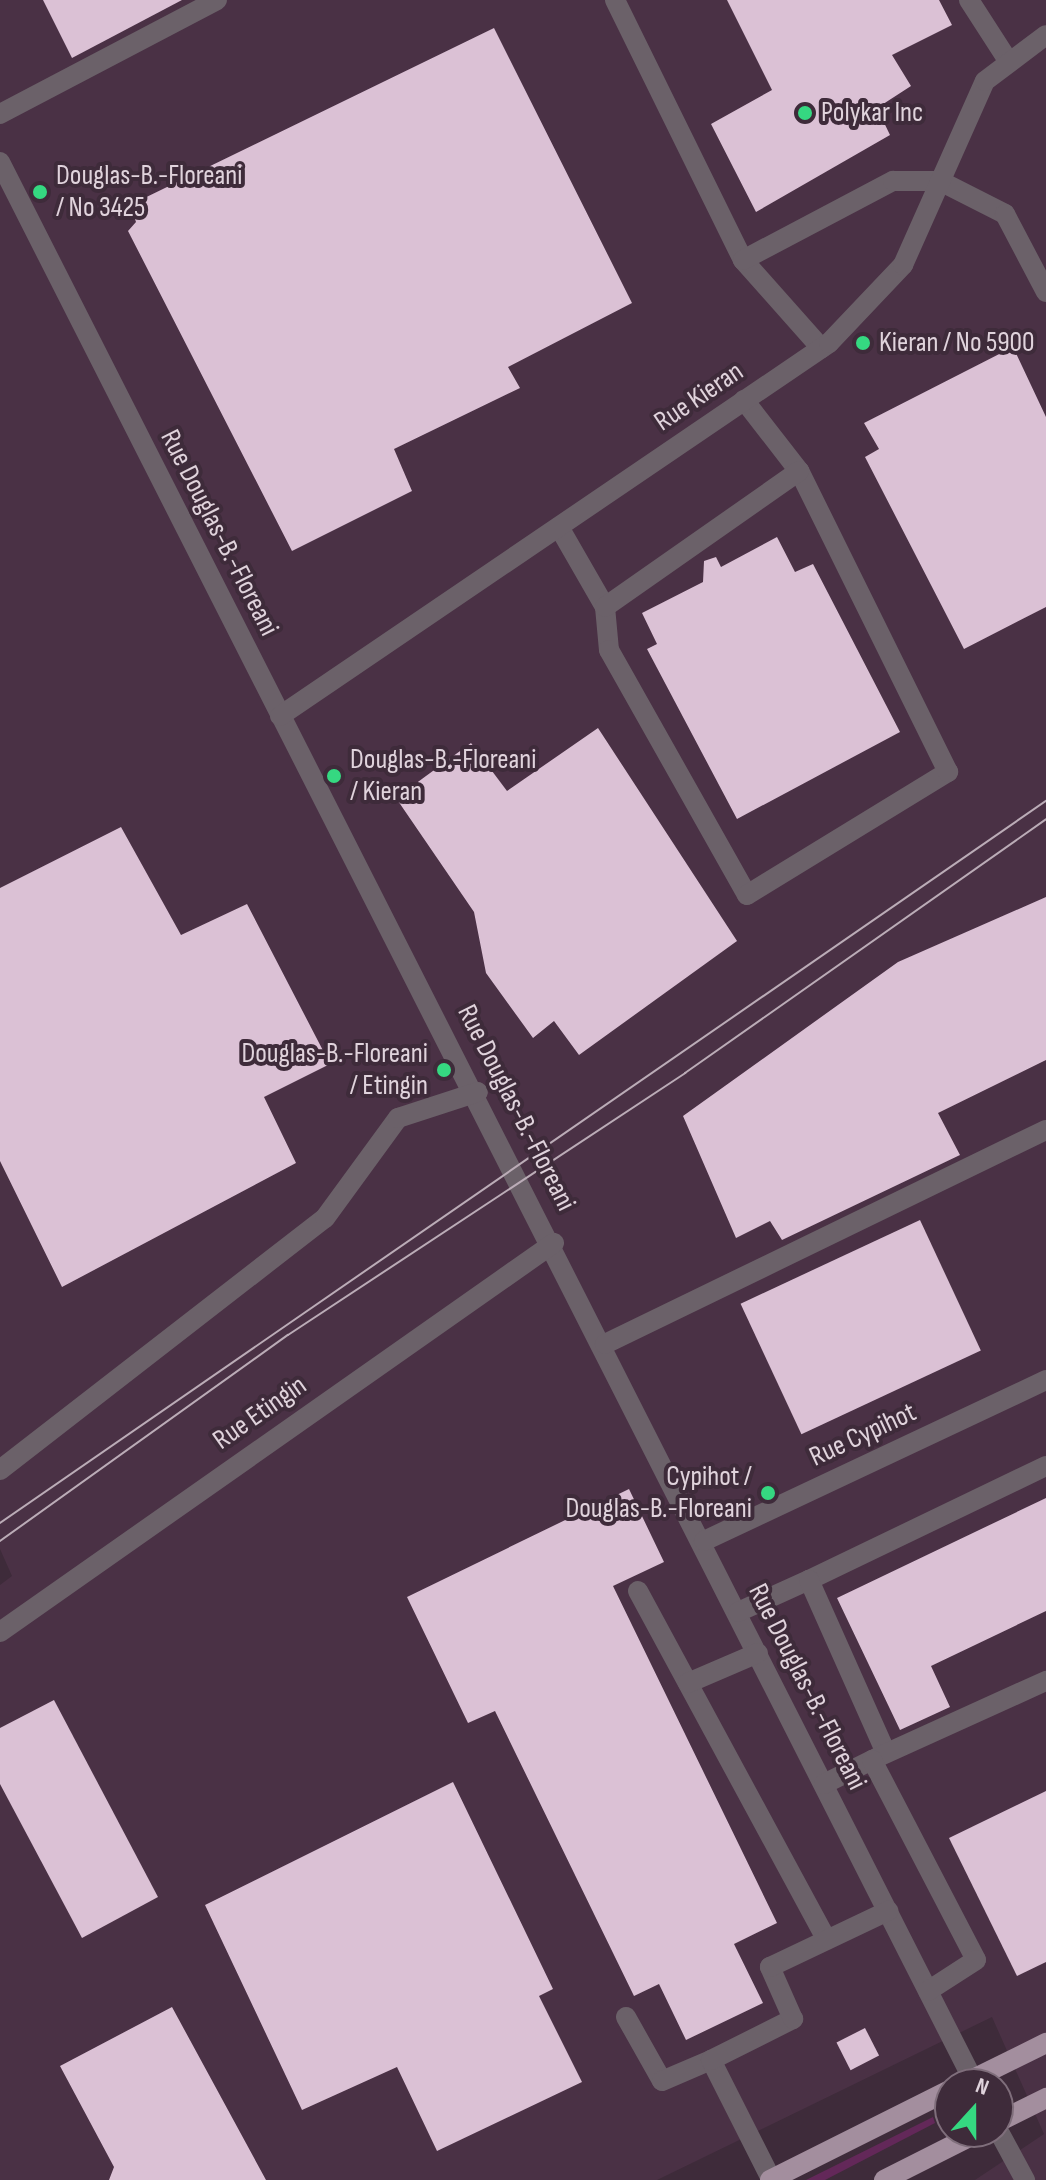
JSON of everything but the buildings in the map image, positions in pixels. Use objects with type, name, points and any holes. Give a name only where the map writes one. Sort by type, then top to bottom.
[{"type":"main road","points":[[997,2068],[1046,2043]]},
{"type":"main road","points":[[771,2180],[934,2098]]},
{"type":"main road","points":[[1014,2114],[1046,2098]]},
{"type":"main road","points":[[884,2180],[947,2148]]},
{"type":"street","points":[[0,114],[217,0]]},
{"type":"street","points":[[615,0],[743,260],[821,348]]},
{"type":"street","points":[[970,0],[1007,59]]},
{"type":"street","name":"Rue Kieran","points":[[280,716],[821,348],[903,265],[969,108],[1007,59],[1046,35]]},
{"type":"street","name":"Rue Douglas-B.-Floreani","points":[[0,162],[280,716],[478,1092],[928,1991],[964,2068]]},
{"type":"street","points":[[743,260],[893,181],[940,181],[1005,214],[1046,292]]},
{"type":"street","points":[[559,527],[605,607],[609,650],[747,895],[948,772],[799,471],[744,400]]},
{"type":"street","points":[[605,607],[799,471]]},
{"type":"street","points":[[0,1470],[325,1218],[398,1118],[478,1092]]},
{"type":"street","points":[[605,1344],[1046,1130]]},
{"type":"street","name":"Rue Etingin","points":[[0,1632],[554,1243]]},
{"type":"street","name":"Rue Cypihot","points":[[704,1541],[1046,1380]]},
{"type":"street","points":[[738,1612],[1046,1466]]},
{"type":"street","points":[[809,1580],[879,1757],[976,1960],[928,1991]]},
{"type":"street","points":[[638,1591],[826,1939]]},
{"type":"street","points":[[688,1683],[758,1653]]},
{"type":"street","points":[[824,1784],[1046,1681]]},
{"type":"street","points":[[626,2017],[662,2081],[793,2019],[770,1967],[888,1911]]},
{"type":"street","points":[[711,2060],[771,2180]]},
{"type":"street","points":[[1008,2148],[1025,2180]]},
{"type":"shaded area","points":[[0,0],[1046,0],[1046,2180],[975,2180],[1044,2134],[992,2017],[657,2180],[0,2180],[0,1585],[12,1576],[0,1549]]},
{"type":"shaded area","points":[[933,2117],[934,2124],[825,2180],[806,2180]]},
{"type":"tram line","points":[[0,1523],[1046,801]]},
{"type":"tram line","points":[[0,1541],[288,1335],[685,1073],[1046,819]]},
{"type":"place","name":"Polykar Inc","points":[[805,113]]},
{"type":"place","name":"Douglas-B.-Floreani / No 3425","points":[[40,192]]},
{"type":"place","name":"Kieran / No 5900","points":[[863,343]]},
{"type":"place","name":"Douglas-B.-Floreani / Kieran","points":[[334,776]]},
{"type":"place","name":"Douglas-B.-Floreani / Etingin","points":[[444,1070]]},
{"type":"place","name":"Cypihot / Douglas-B.-Floreani","points":[[768,1493]]}]
